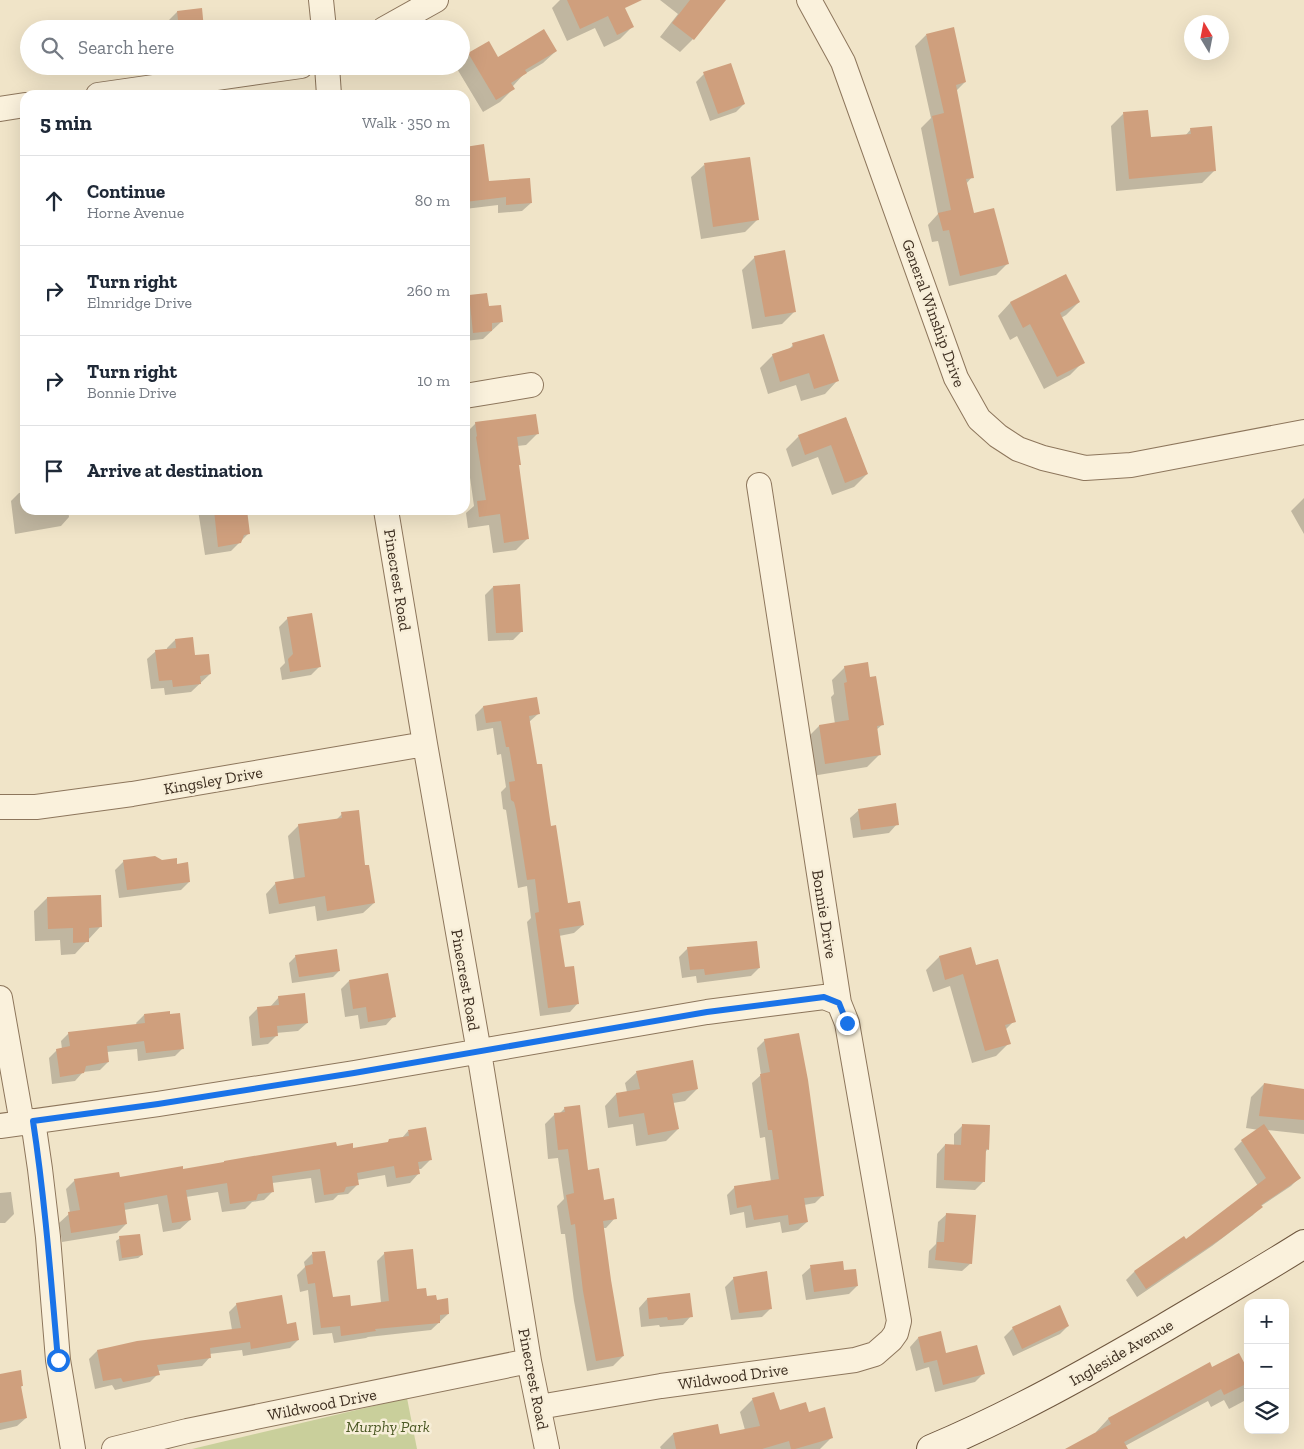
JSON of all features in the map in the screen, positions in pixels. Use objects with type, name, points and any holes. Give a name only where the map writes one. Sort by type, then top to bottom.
[{"type":"street","points":[[321,0],[323,20]]},
{"type":"street","points":[[400,20],[436,0]]},
{"type":"street","name":"General Winship Drive","points":[[810,0],[843,62],[956,378],[979,419],[998,436],[1018,449],[1043,458],[1085,468],[1131,465],[1304,432]]},
{"type":"street","points":[[133,90],[238,75]]},
{"type":"street","points":[[327,75],[328,90]]},
{"type":"street","points":[[0,109],[20,106]]},
{"type":"street","points":[[470,395],[531,385]]},
{"type":"street","name":"Bonnie Drive","points":[[759,485],[839,1003],[847,1023],[899,1321],[896,1333],[891,1340]]},
{"type":"street","name":"Pinecrest Road","points":[[387,515],[530,1361],[547,1449]]},
{"type":"street","name":"Kingsley Drive","points":[[0,807],[36,807],[132,794],[425,744]]},
{"type":"street","points":[[18,1123],[158,1104],[479,1052],[707,1012],[824,997],[839,1003]]},
{"type":"street","points":[[0,998],[18,1123],[40,1169],[48,1237],[58,1360],[73,1449]]},
{"type":"street","name":"Ingleside Avenue","points":[[931,1449],[976,1430],[1083,1376],[1304,1244]]},
{"type":"street","name":"Wildwood Drive","points":[[539,1407],[661,1386],[855,1360],[875,1354],[891,1340]]},
{"type":"street","name":"Wildwood Drive","points":[[114,1449],[187,1431],[530,1361]]},
{"type":"green space","name":"Murphy Park","points":[[407,1398],[417,1449],[192,1449]]},
{"type":"building","points":[[567,0],[642,0],[625,8],[634,27],[617,35],[608,16],[580,29]]},
{"type":"building","points":[[690,0],[726,0],[694,40],[672,23]]},
{"type":"building","points":[[202,8],[203,20],[178,20],[177,11]]},
{"type":"building","points":[[954,27],[966,82],[956,85],[974,178],[966,179],[974,213],[994,208],[1009,264],[960,276],[949,230],[943,231],[938,213],[951,210],[932,116],[944,113],[926,34]]},
{"type":"building","points":[[544,29],[557,51],[525,70],[527,73],[511,83],[515,89],[496,100],[470,56],[470,52],[489,41],[498,57]]},
{"type":"building","points":[[731,63],[745,104],[718,114],[703,72]]},
{"type":"building","points":[[1148,110],[1151,137],[1191,134],[1190,128],[1212,126],[1216,171],[1129,179],[1123,112]]},
{"type":"building","points":[[484,144],[489,181],[530,178],[532,203],[506,205],[506,197],[470,201],[470,146]]},
{"type":"building","points":[[750,157],[759,220],[713,227],[704,163]]},
{"type":"building","points":[[785,250],[796,312],[765,317],[754,256]]},
{"type":"building","points":[[1066,274],[1080,302],[1060,313],[1085,363],[1057,377],[1030,324],[1023,328],[1010,302]]},
{"type":"building","points":[[487,293],[489,306],[501,305],[503,322],[492,323],[492,331],[473,333],[470,295]]},
{"type":"building","points":[[824,334],[839,381],[814,389],[809,373],[780,382],[772,354],[793,347],[792,343]]},
{"type":"building","points":[[536,414],[539,434],[517,437],[529,539],[504,543],[500,514],[479,517],[477,501],[486,500],[475,422]]},
{"type":"building","points":[[846,417],[868,474],[845,483],[831,445],[805,455],[798,435]]},
{"type":"building","points":[[215,515],[248,515],[250,534],[244,535],[241,543],[218,547]]},
{"type":"building","points":[[520,584],[523,632],[496,633],[493,586]]},
{"type":"building","points":[[312,613],[321,667],[290,672],[288,659],[293,654],[287,617]]},
{"type":"building","points":[[193,637],[195,655],[209,654],[211,674],[200,676],[201,684],[173,687],[172,680],[159,681],[155,650],[176,648],[175,639]]},
{"type":"building","points":[[868,662],[870,677],[876,676],[884,725],[877,726],[881,755],[825,764],[819,725],[849,720],[844,683],[847,682],[844,666]]},
{"type":"building","points":[[537,697],[540,714],[529,716],[537,764],[542,764],[551,826],[556,825],[568,903],[580,901],[584,925],[559,929],[565,967],[574,966],[579,1004],[548,1008],[535,913],[539,912],[535,879],[527,880],[516,810],[514,802],[511,800],[509,782],[515,781],[509,747],[506,747],[501,721],[486,723],[483,706]]},
{"type":"building","points":[[896,803],[899,825],[861,830],[858,809]]},
{"type":"building","points":[[359,810],[365,865],[369,865],[375,903],[327,911],[325,896],[279,904],[275,882],[305,877],[298,824],[342,818],[341,812]]},
{"type":"building","points":[[155,856],[162,860],[177,858],[177,864],[188,862],[190,882],[127,890],[123,860]]},
{"type":"building","points":[[101,895],[102,927],[89,928],[89,942],[73,943],[73,928],[48,929],[47,897]]},
{"type":"building","points":[[757,941],[760,968],[705,975],[704,969],[690,970],[687,947]]},
{"type":"building","points":[[971,947],[976,965],[998,959],[1016,1022],[1005,1025],[1011,1044],[985,1051],[963,974],[945,980],[939,956]]},
{"type":"building","points":[[337,949],[340,971],[299,977],[295,955]]},
{"type":"building","points":[[388,973],[396,1017],[368,1022],[366,1007],[353,1009],[349,980]]},
{"type":"building","points":[[305,993],[308,1023],[277,1026],[278,1036],[260,1038],[257,1007],[279,1005],[278,996]]},
{"type":"building","points":[[170,1011],[170,1014],[180,1013],[184,1049],[146,1053],[144,1041],[107,1046],[109,1062],[86,1066],[84,1073],[60,1077],[56,1049],[70,1046],[68,1032],[145,1023],[144,1014]]},
{"type":"building","points":[[799,1033],[808,1080],[824,1196],[804,1198],[808,1222],[789,1225],[788,1215],[754,1220],[751,1205],[737,1208],[734,1186],[779,1179],[772,1130],[768,1130],[760,1074],[770,1072],[764,1039]]},
{"type":"building","points":[[693,1060],[698,1089],[672,1094],[679,1129],[648,1135],[644,1113],[619,1117],[616,1093],[640,1089],[636,1071]]},
{"type":"building","points":[[1264,1083],[1304,1089],[1304,1120],[1259,1116]]},
{"type":"building","points":[[580,1105],[588,1170],[599,1168],[604,1200],[614,1198],[617,1219],[603,1221],[624,1356],[596,1361],[583,1291],[575,1224],[571,1225],[566,1195],[574,1193],[568,1149],[558,1150],[554,1113],[565,1112],[564,1107]]},
{"type":"building","points":[[962,1124],[990,1125],[989,1150],[986,1149],[985,1182],[944,1180],[945,1144],[961,1145]]},
{"type":"building","points":[[1264,1124],[1301,1178],[1261,1205],[1263,1207],[1222,1238],[1146,1289],[1134,1271],[1184,1236],[1186,1239],[1266,1178],[1241,1140]]},
{"type":"building","points":[[426,1127],[432,1160],[418,1162],[420,1174],[396,1178],[394,1166],[357,1173],[359,1185],[346,1187],[344,1192],[324,1195],[320,1169],[272,1176],[274,1192],[258,1194],[256,1200],[230,1204],[227,1183],[186,1190],[191,1220],[172,1223],[167,1195],[124,1203],[127,1224],[71,1233],[68,1212],[80,1210],[74,1179],[119,1172],[120,1177],[183,1166],[183,1169],[336,1142],[337,1146],[353,1143],[353,1148],[409,1136],[408,1130]]},
{"type":"building","points":[[946,1213],[976,1215],[972,1264],[935,1260],[937,1242],[944,1242]]},
{"type":"building","points":[[140,1234],[143,1255],[122,1258],[119,1236]]},
{"type":"building","points":[[413,1249],[417,1289],[426,1288],[427,1296],[436,1295],[437,1300],[448,1298],[449,1314],[440,1315],[440,1323],[375,1329],[376,1331],[341,1336],[340,1326],[321,1328],[315,1283],[308,1284],[305,1266],[313,1264],[312,1252],[325,1251],[333,1297],[350,1295],[351,1306],[389,1301],[384,1252]]},
{"type":"building","points":[[843,1261],[844,1270],[856,1269],[858,1286],[814,1292],[810,1265]]},
{"type":"building","points":[[767,1271],[772,1309],[739,1313],[733,1277]]},
{"type":"building","points":[[690,1293],[693,1317],[668,1320],[667,1317],[649,1319],[647,1298]]},
{"type":"building","points":[[282,1295],[287,1324],[296,1322],[299,1340],[251,1349],[250,1342],[210,1348],[211,1358],[157,1365],[160,1375],[123,1382],[121,1378],[103,1381],[97,1350],[137,1341],[241,1328],[236,1303]]},
{"type":"building","points":[[1060,1305],[1069,1326],[1022,1349],[1012,1327]]},
{"type":"building","points":[[941,1331],[946,1353],[977,1345],[985,1374],[943,1385],[937,1360],[924,1363],[918,1337]]},
{"type":"building","points":[[1239,1353],[1244,1362],[1244,1385],[1224,1395],[1221,1389],[1124,1442],[1128,1449],[1065,1449],[1111,1424],[1108,1418],[1210,1362],[1212,1367]]},
{"type":"building","points":[[21,1370],[23,1386],[21,1386],[27,1418],[0,1423],[0,1374]]},
{"type":"building","points":[[774,1392],[780,1410],[806,1402],[809,1412],[825,1407],[833,1438],[795,1449],[791,1449],[789,1441],[762,1449],[676,1449],[673,1433],[718,1424],[720,1434],[760,1426],[752,1398]]},
{"type":"route","points":[[58,1360],[48,1237],[33,1121],[158,1104],[354,1073],[707,1012],[824,997],[839,1003],[847,1023]]}]
